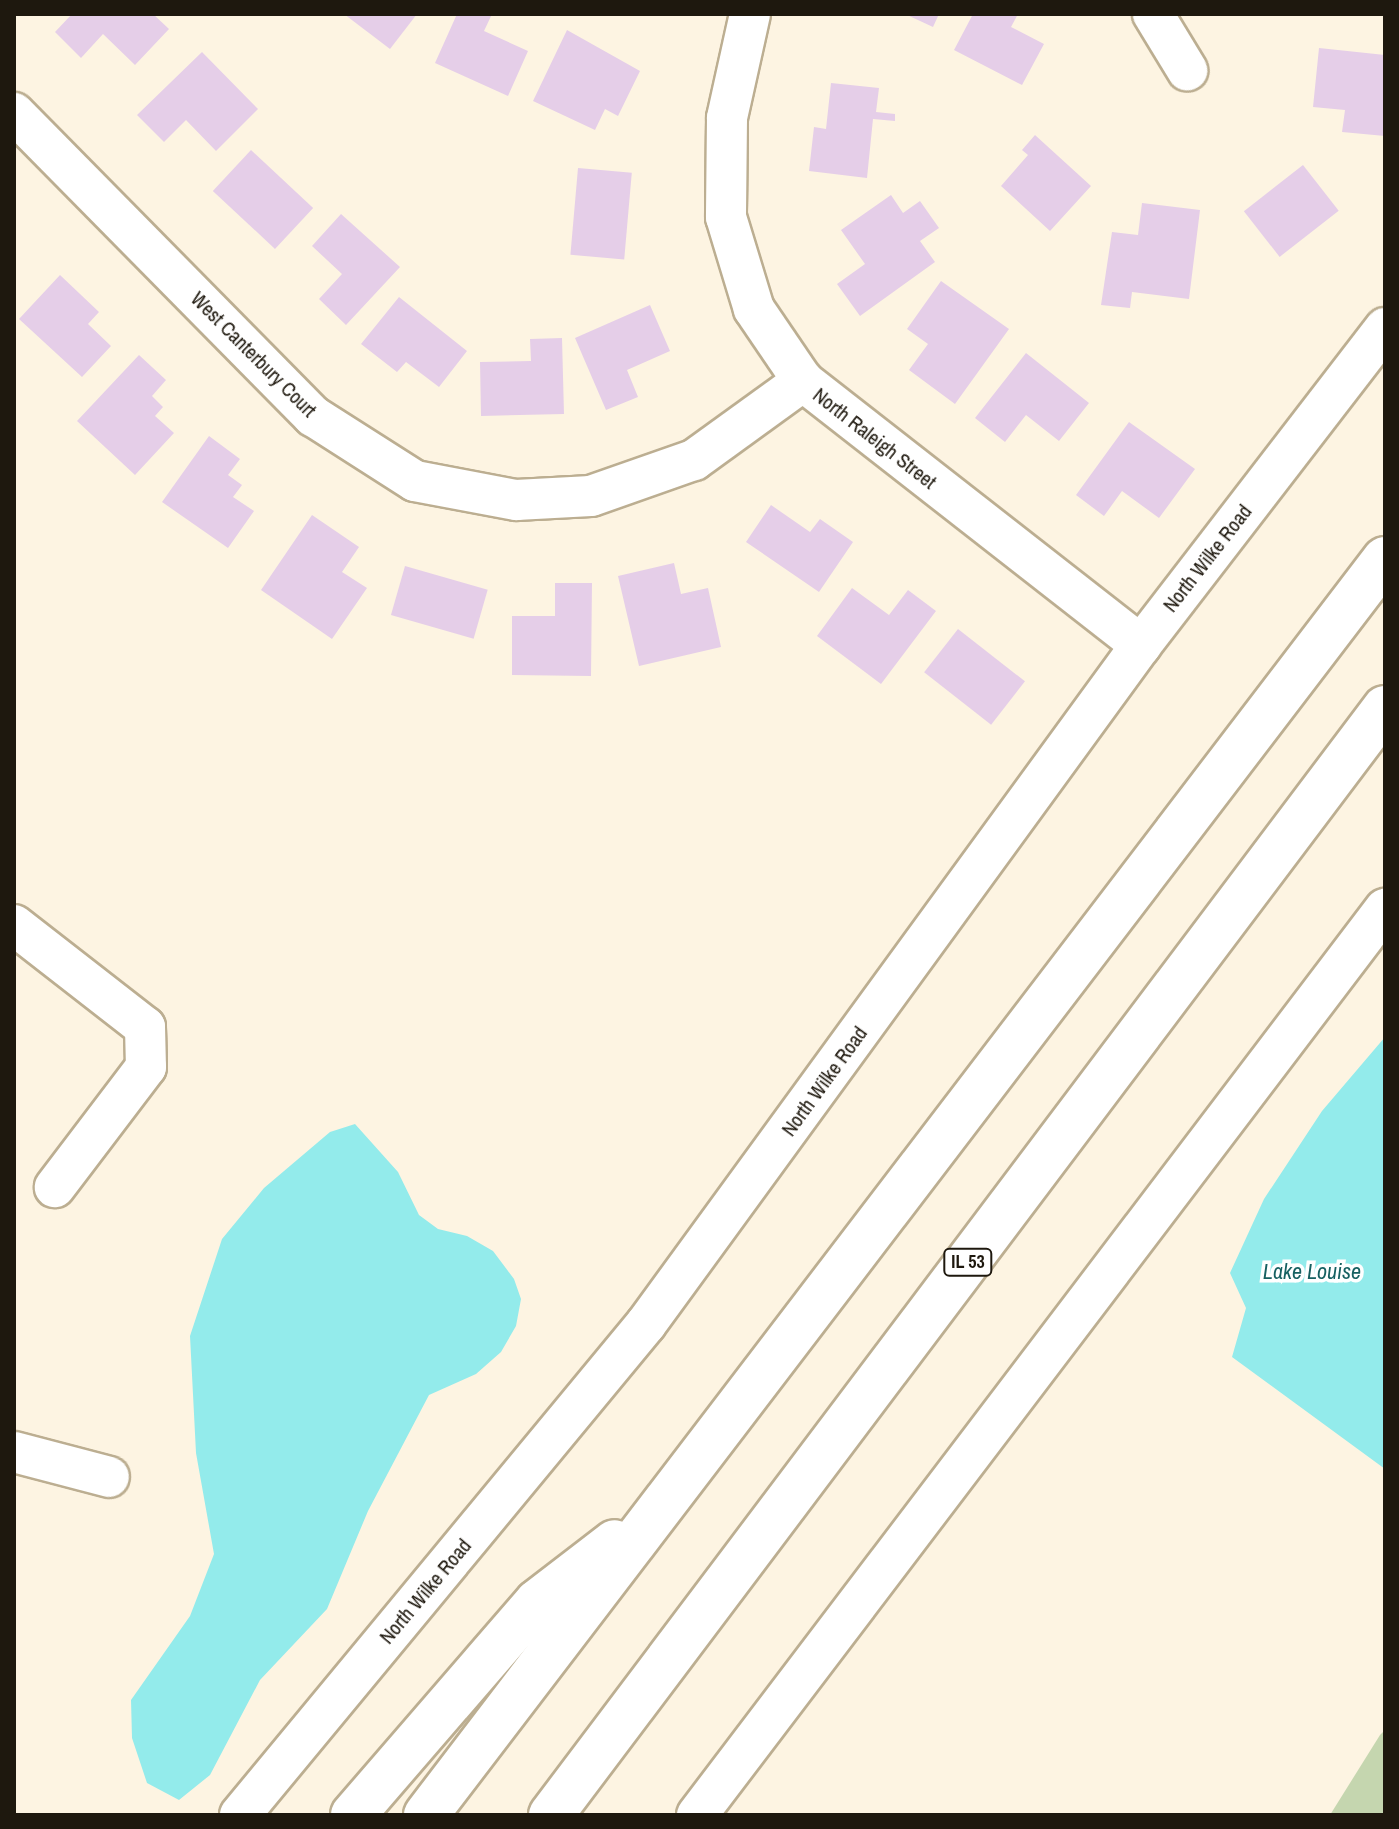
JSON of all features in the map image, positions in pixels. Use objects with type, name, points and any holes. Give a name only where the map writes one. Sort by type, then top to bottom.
[{"type":"highway","points":[[426,1815],[1385,559]]},
{"type":"highway","name":"IL 53","points":[[551,1815],[1385,708]]},
{"type":"highway","points":[[353,1815],[537,1602],[662,1506]]},
{"type":"street","points":[[1153,14],[1187,70]]},
{"type":"street","name":"North Raleigh Street","points":[[745,16],[727,118],[726,217],[754,309],[803,381],[1141,645]]},
{"type":"street","name":"West Canterbury Court","points":[[14,113],[313,416],[415,481],[516,500],[591,496],[694,460],[803,381]]},
{"type":"street","name":"North Wilke Road","points":[[240,1815],[646,1324],[1141,645],[1385,328]]},
{"type":"street","points":[[697,1815],[1385,909]]},
{"type":"street","points":[[14,925],[145,1027],[146,1067],[55,1187]]},
{"type":"street","points":[[14,1452],[109,1477]]},
{"type":"green space","points":[[1385,1730],[1385,1815],[1330,1815],[1380,1735]]},
{"type":"water","name":"Lake Louise","points":[[1385,1037],[1385,1469],[1232,1357],[1246,1308],[1230,1273],[1264,1199],[1322,1111]]},
{"type":"water","points":[[355,1124],[398,1172],[419,1215],[438,1229],[467,1236],[493,1251],[514,1279],[521,1299],[516,1326],[501,1352],[476,1374],[429,1395],[368,1511],[327,1609],[260,1680],[210,1775],[179,1800],[147,1783],[132,1738],[131,1700],[190,1616],[214,1554],[196,1453],[190,1336],[222,1239],[264,1188],[330,1132]]},
{"type":"building","points":[[72,14],[153,14],[169,29],[135,65],[103,34],[81,58],[55,32]]},
{"type":"building","points":[[344,14],[417,14],[390,49]]},
{"type":"building","points":[[457,14],[492,14],[484,31],[528,51],[508,96],[435,63]]},
{"type":"building","points":[[905,14],[939,14],[933,27]]},
{"type":"building","points":[[973,14],[1018,14],[1011,27],[1044,44],[1022,85],[954,50]]},
{"type":"building","points":[[567,30],[640,71],[618,116],[605,109],[595,130],[533,101]]},
{"type":"building","points":[[1319,48],[1385,55],[1385,136],[1342,132],[1345,110],[1313,107]]},
{"type":"building","points":[[202,52],[258,109],[216,151],[186,120],[164,142],[137,115]]},
{"type":"building","points":[[831,83],[879,88],[876,112],[895,114],[895,121],[873,119],[867,178],[809,171],[814,127],[826,129]]},
{"type":"building","points":[[1035,135],[1091,186],[1050,231],[1001,186],[1028,155],[1022,150]]},
{"type":"building","points":[[251,150],[313,208],[275,249],[213,191]]},
{"type":"building","points":[[1303,165],[1339,211],[1280,257],[1244,211]]},
{"type":"building","points":[[578,168],[632,173],[624,259],[570,255]]},
{"type":"building","points":[[891,195],[903,213],[920,201],[939,228],[920,241],[935,262],[860,316],[837,284],[865,264],[841,230]]},
{"type":"building","points":[[1142,203],[1200,210],[1189,299],[1132,292],[1130,308],[1101,305],[1112,232],[1138,235]]},
{"type":"building","points":[[341,214],[400,267],[346,325],[319,299],[342,274],[312,246]]},
{"type":"building","points":[[60,275],[99,312],[88,324],[111,346],[82,377],[19,319]]},
{"type":"building","points":[[941,281],[1009,329],[955,404],[909,370],[928,344],[907,329]]},
{"type":"building","points":[[399,297],[467,351],[439,387],[406,362],[397,372],[361,344]]},
{"type":"building","points":[[650,305],[670,351],[627,370],[638,397],[606,410],[575,338]]},
{"type":"building","points":[[562,338],[564,414],[481,416],[480,362],[531,361],[530,339]]},
{"type":"building","points":[[1026,353],[1089,403],[1059,441],[1026,415],[1005,442],[975,418]]},
{"type":"building","points":[[139,355],[166,380],[152,396],[163,407],[155,416],[174,433],[135,475],[77,421]]},
{"type":"building","points":[[1129,422],[1195,469],[1159,518],[1122,491],[1104,516],[1076,495]]},
{"type":"building","points":[[209,436],[240,459],[228,475],[242,485],[233,497],[254,511],[228,548],[162,502]]},
{"type":"building","points":[[771,505],[810,532],[820,519],[853,542],[819,592],[746,542]]},
{"type":"building","points":[[312,515],[359,547],[342,572],[367,588],[332,639],[261,590]]},
{"type":"building","points":[[674,563],[681,594],[708,588],[721,647],[639,666],[618,576]]},
{"type":"building","points":[[405,566],[488,590],[474,639],[391,615]]},
{"type":"building","points":[[555,583],[592,583],[591,676],[512,675],[512,616],[555,616]]},
{"type":"building","points":[[852,588],[889,615],[908,590],[936,611],[881,684],[817,636]]},
{"type":"building","points":[[958,629],[1025,681],[991,725],[924,672]]}]
